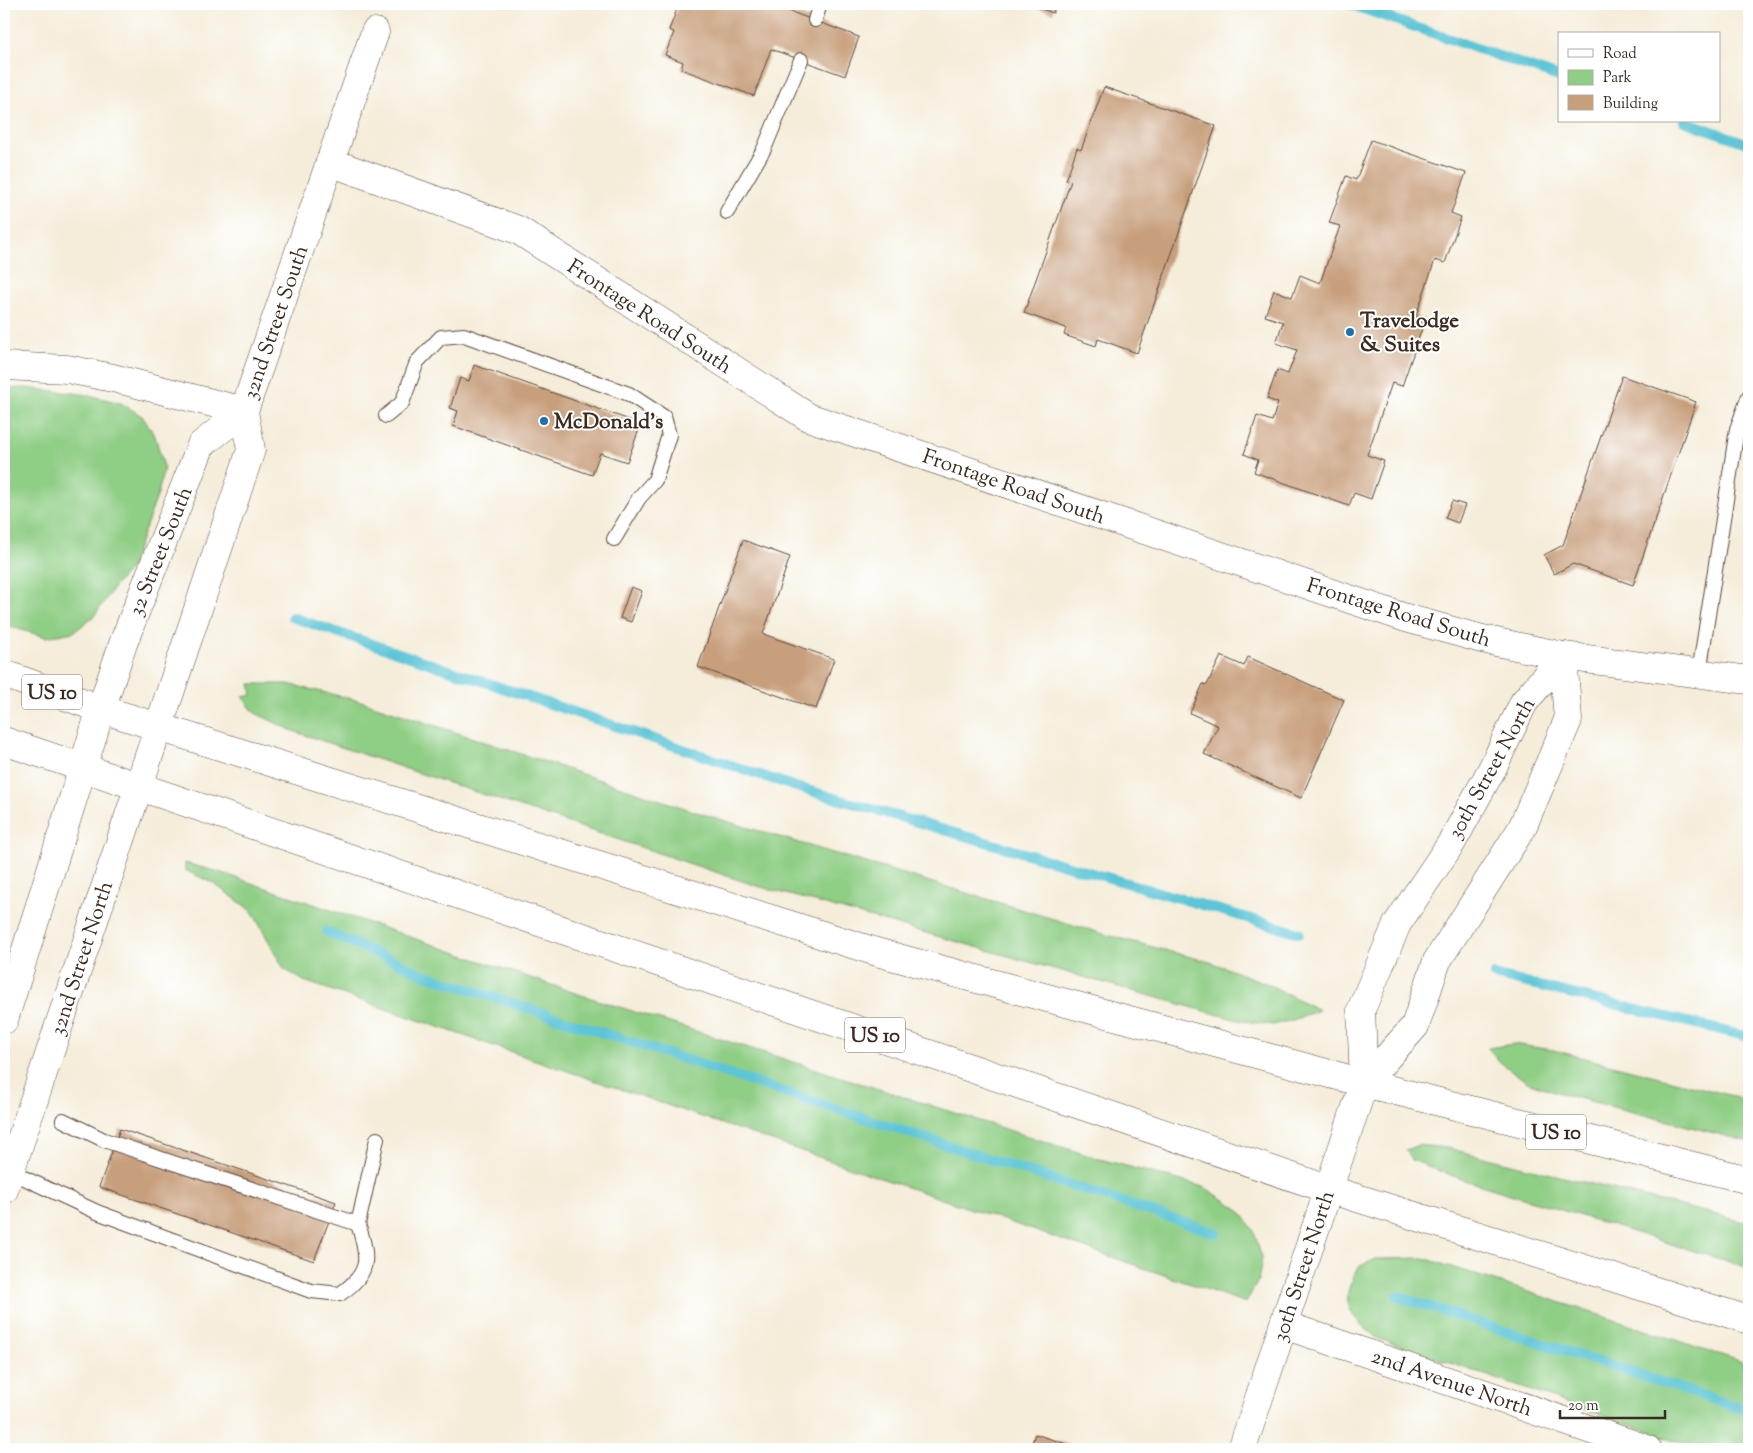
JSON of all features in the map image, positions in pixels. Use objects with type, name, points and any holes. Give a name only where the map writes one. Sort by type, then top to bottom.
[{"type":"street","name":"32nd Street South","points":[[159,727],[251,450],[244,411],[375,32]]},
{"type":"street","name":"Frontage Road South","points":[[330,162],[518,230],[808,417],[1406,618],[1482,639],[1563,656],[1749,680]]},
{"type":"street","points":[[4,366],[66,369],[113,378],[244,411]]},
{"type":"street","name":"32 Street South","points":[[101,709],[124,641],[201,445],[244,411]]},
{"type":"street","name":"30th Street North","points":[[1364,1083],[1415,1026],[1437,961],[1522,828],[1568,720],[1563,656]]},
{"type":"street","name":"30th Street North","points":[[1242,1449],[1364,1083],[1361,1010],[1397,924],[1452,842],[1493,767],[1524,702],[1563,656]]},
{"type":"street","name":"US 10","points":[[4,674],[101,709],[880,953],[1364,1083],[1749,1180]]},
{"type":"street","points":[[4,1020],[101,709]]},
{"type":"street","name":"32nd Street North","points":[[6,1177],[159,727]]},
{"type":"street","name":"US 10","points":[[4,741],[83,766],[1328,1189],[1749,1320]]},
{"type":"street","name":"2nd Avenue North","points":[[1284,1325],[1647,1449]]},
{"type":"lane","points":[[815,20],[820,4]]},
{"type":"lane","points":[[727,212],[764,149],[801,60]]},
{"type":"lane","points":[[386,416],[402,403],[417,362],[442,337],[464,335],[629,394],[664,417],[669,435],[655,480],[639,498],[614,539]]},
{"type":"lane","points":[[1699,673],[1738,429],[1749,396]]},
{"type":"lane","points":[[63,1120],[104,1140],[358,1224]]},
{"type":"lane","points":[[6,1177],[311,1291],[340,1294],[354,1284],[364,1270],[366,1248],[358,1224],[377,1139]]},
{"type":"green space","points":[[24,388],[83,394],[121,403],[142,416],[155,436],[164,467],[158,494],[130,569],[114,587],[95,615],[74,632],[46,637],[4,625],[4,389]]},
{"type":"green space","points":[[250,684],[288,684],[361,701],[706,815],[1107,935],[1210,962],[1268,984],[1319,1010],[1293,1020],[1272,1025],[1237,1020],[754,885],[293,731],[255,713],[242,697],[252,695]]},
{"type":"green space","points":[[185,863],[219,872],[572,992],[1100,1159],[1204,1187],[1239,1209],[1254,1231],[1262,1259],[1258,1281],[1246,1303],[304,981],[284,969],[252,911],[213,883],[185,870]]},
{"type":"green space","points":[[1513,1044],[1553,1050],[1749,1100],[1749,1142],[1559,1093],[1527,1082],[1500,1062],[1488,1048]]},
{"type":"green space","points":[[1418,1145],[1447,1148],[1749,1223],[1749,1268],[1458,1178],[1412,1160],[1406,1150]]},
{"type":"green space","points":[[1424,1258],[1749,1364],[1749,1449],[1701,1449],[1377,1338],[1360,1323],[1348,1304],[1349,1288],[1360,1266],[1375,1259]]},
{"type":"building","points":[[679,4],[788,4],[786,10],[859,37],[845,76],[771,49],[754,96],[681,69],[683,62],[665,55],[674,32],[669,30]]},
{"type":"building","points":[[1027,4],[1056,4],[1053,13]]},
{"type":"building","points":[[1104,87],[1216,126],[1137,353],[1098,339],[1096,346],[1064,335],[1066,328],[1024,313],[1071,181],[1066,180],[1077,148],[1081,150]]},
{"type":"building","name":"Travelodge & Suites","points":[[1371,140],[1466,173],[1451,213],[1461,217],[1445,263],[1435,260],[1416,316],[1425,320],[1402,386],[1392,383],[1367,455],[1384,461],[1371,499],[1354,493],[1349,506],[1254,472],[1258,460],[1244,454],[1257,416],[1272,421],[1278,403],[1267,399],[1277,370],[1288,374],[1297,350],[1276,343],[1283,322],[1265,316],[1274,290],[1292,297],[1300,275],[1320,283],[1340,226],[1329,223],[1346,176],[1356,180]]},
{"type":"building","name":"McDonald's","points":[[474,365],[641,424],[627,462],[600,453],[592,475],[453,426],[458,411],[450,408],[460,378],[469,381]]},
{"type":"building","points":[[1622,376],[1696,402],[1633,585],[1573,564],[1554,574],[1544,555],[1563,545]]},
{"type":"building","points":[[1452,501],[1465,505],[1458,523],[1445,518]]},
{"type":"building","points":[[743,540],[790,557],[763,634],[834,659],[816,709],[698,667]]},
{"type":"building","points":[[631,587],[642,591],[631,622],[620,618]]},
{"type":"building","points":[[1221,656],[1244,666],[1248,657],[1344,700],[1301,798],[1204,754],[1218,726],[1190,713],[1203,684],[1207,685]]},
{"type":"building","points":[[120,1129],[336,1202],[314,1261],[99,1187]]},
{"type":"building","points":[[1035,1434],[1082,1449],[1030,1449]]},
{"type":"waterway","points":[[1349,4],[1558,77]]},
{"type":"waterway","points":[[1687,122],[1749,144]]},
{"type":"waterway","points":[[292,617],[793,786],[1299,933]]},
{"type":"waterway","points":[[327,932],[426,975],[1216,1233]]},
{"type":"waterway","points":[[1494,975],[1749,1037]]},
{"type":"waterway","points":[[1397,1296],[1749,1411]]},
{"type":"place","name":"Travelodge & Suites","points":[[1350,332]]},
{"type":"place","name":"McDonald's","points":[[544,421]]}]
